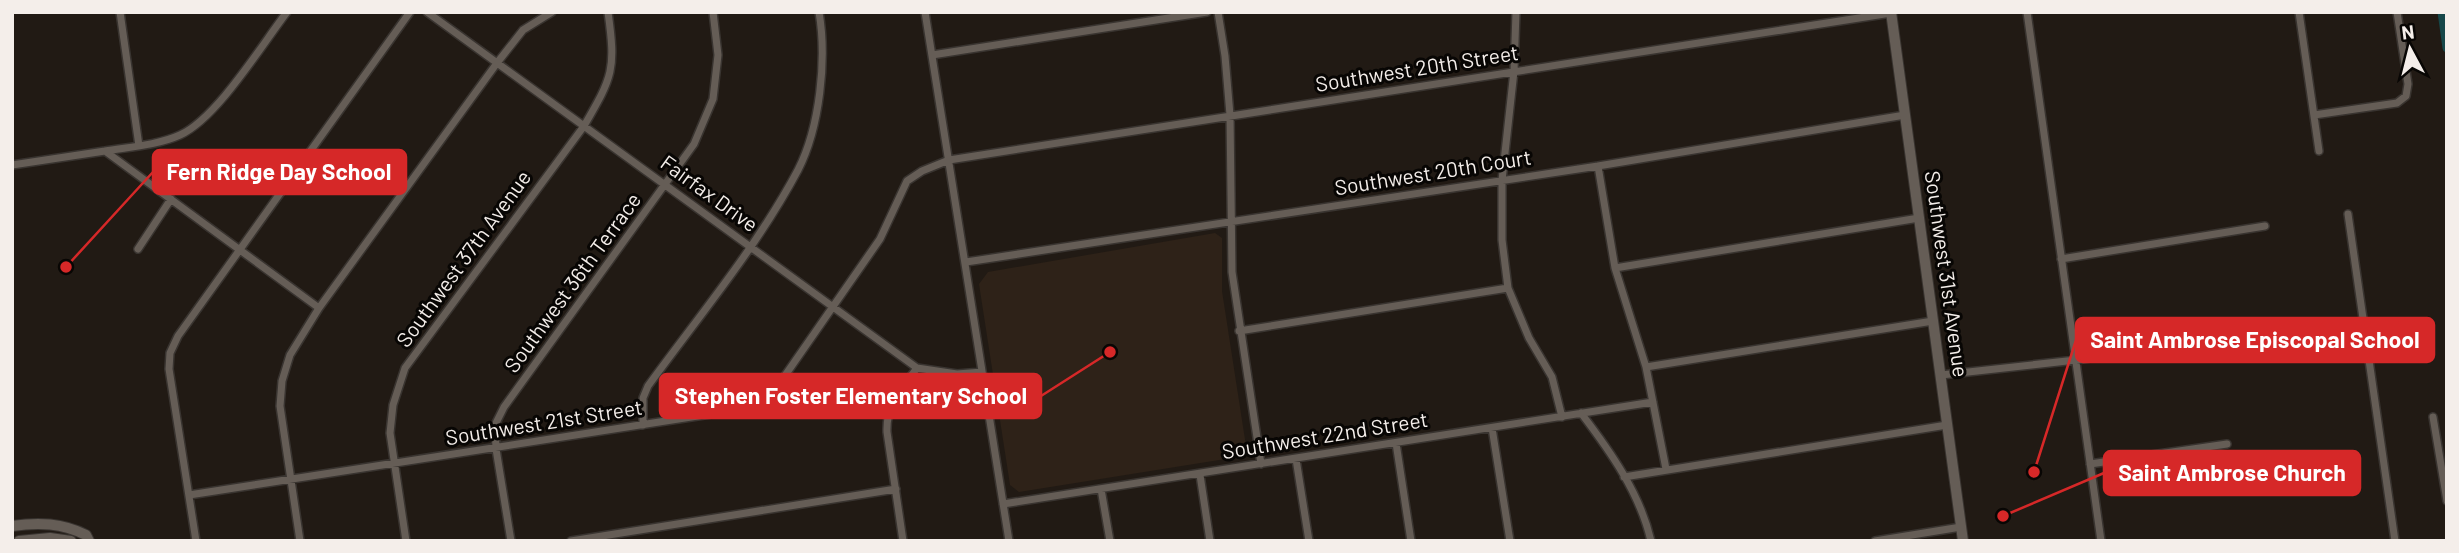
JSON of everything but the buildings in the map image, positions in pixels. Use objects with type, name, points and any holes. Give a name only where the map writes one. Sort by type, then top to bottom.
[{"type":"street","points":[[120,12],[139,146]]},
{"type":"street","points":[[12,165],[139,146],[179,136],[201,122],[216,107],[287,12]]},
{"type":"street","points":[[196,541],[169,369],[170,353],[177,336],[410,12]]},
{"type":"street","name":"Fairfax Drive","points":[[427,12],[917,368],[957,374],[982,372]]},
{"type":"street","points":[[300,541],[280,406],[282,381],[290,355],[319,308],[497,63],[523,30],[552,12]]},
{"type":"street","name":"Southwest 37th Avenue","points":[[406,541],[390,433],[393,405],[405,368],[584,126],[607,87],[612,69],[613,48],[608,12]]},
{"type":"street","name":"Southwest 36th Terrace","points":[[511,541],[496,449],[495,425],[504,407],[694,144],[713,99],[718,55],[713,12]]},
{"type":"street","points":[[642,425],[643,398],[648,386],[751,246],[799,168],[814,122],[821,74],[819,12]]},
{"type":"street","points":[[925,12],[1009,541]]},
{"type":"street","points":[[932,55],[1207,12]]},
{"type":"street","points":[[1218,12],[1226,56],[1230,115],[1232,272],[1261,464]]},
{"type":"street","points":[[1516,12],[1514,71],[1502,180],[1502,240],[1508,289],[1529,338],[1552,377],[1562,416]]},
{"type":"street","points":[[2027,12],[2101,541]]},
{"type":"street","points":[[2299,12],[2319,151]]},
{"type":"street","points":[[2314,115],[2397,103],[2406,96],[2407,84],[2397,12]]},
{"type":"street","name":"Southwest 20th Street","points":[[949,160],[1891,13]]},
{"type":"street","name":"Southwest 31st Avenue","points":[[1891,13],[1963,541]]},
{"type":"street","name":"Southwest 20th Court","points":[[965,262],[1598,166],[1905,116]]},
{"type":"street","points":[[105,151],[319,308]]},
{"type":"street","name":"Southwest 21st Street","points":[[189,495],[743,409],[777,387],[880,239],[907,181],[922,171],[949,160]]},
{"type":"street","points":[[1598,166],[1615,268],[1646,367],[1666,469]]},
{"type":"street","points":[[138,249],[171,198]]},
{"type":"street","points":[[2348,214],[2395,541]]},
{"type":"street","points":[[1615,268],[1919,218]]},
{"type":"street","points":[[2061,259],[2265,226]]},
{"type":"street","points":[[1239,331],[1508,289]]},
{"type":"street","points":[[1646,367],[1933,321]]},
{"type":"street","points":[[1941,375],[2076,360],[2288,329]]},
{"type":"street","points":[[903,541],[887,432],[887,415],[894,399],[917,368]]},
{"type":"street","name":"Southwest 22nd Street","points":[[1003,504],[1653,402]]},
{"type":"street","points":[[1581,413],[1624,477],[1641,509],[1651,541]]},
{"type":"street","points":[[2433,417],[2447,501]]},
{"type":"street","points":[[1624,477],[1947,425]]},
{"type":"street","points":[[1492,428],[1510,541]]},
{"type":"street","points":[[1396,443],[1411,541]]},
{"type":"street","points":[[2090,464],[2227,444]]},
{"type":"street","points":[[1296,459],[1309,541]]},
{"type":"street","points":[[1200,475],[1210,541]]},
{"type":"street","points":[[571,541],[896,489]]},
{"type":"street","points":[[1101,489],[1110,541]]},
{"type":"street","points":[[12,526],[35,523],[59,525],[86,535],[89,541]]},
{"type":"street","points":[[1875,541],[1962,527]]},
{"type":"street","points":[[19,541],[46,538],[71,541]]},
{"type":"shaded area","points":[[1215,233],[1222,238],[1222,291],[1246,446],[1238,457],[1019,492],[1010,485],[979,284],[988,272]]},
{"type":"waterway","points":[[2442,12],[2447,48]]},
{"type":"place","name":"Fern Ridge Day School","points":[[66,267]]},
{"type":"place","name":"Stephen Foster Elementary School","points":[[1110,352]]},
{"type":"place","name":"Saint Ambrose Episcopal School","points":[[2034,472]]},
{"type":"place","name":"Saint Ambrose Church","points":[[2003,516]]}]
